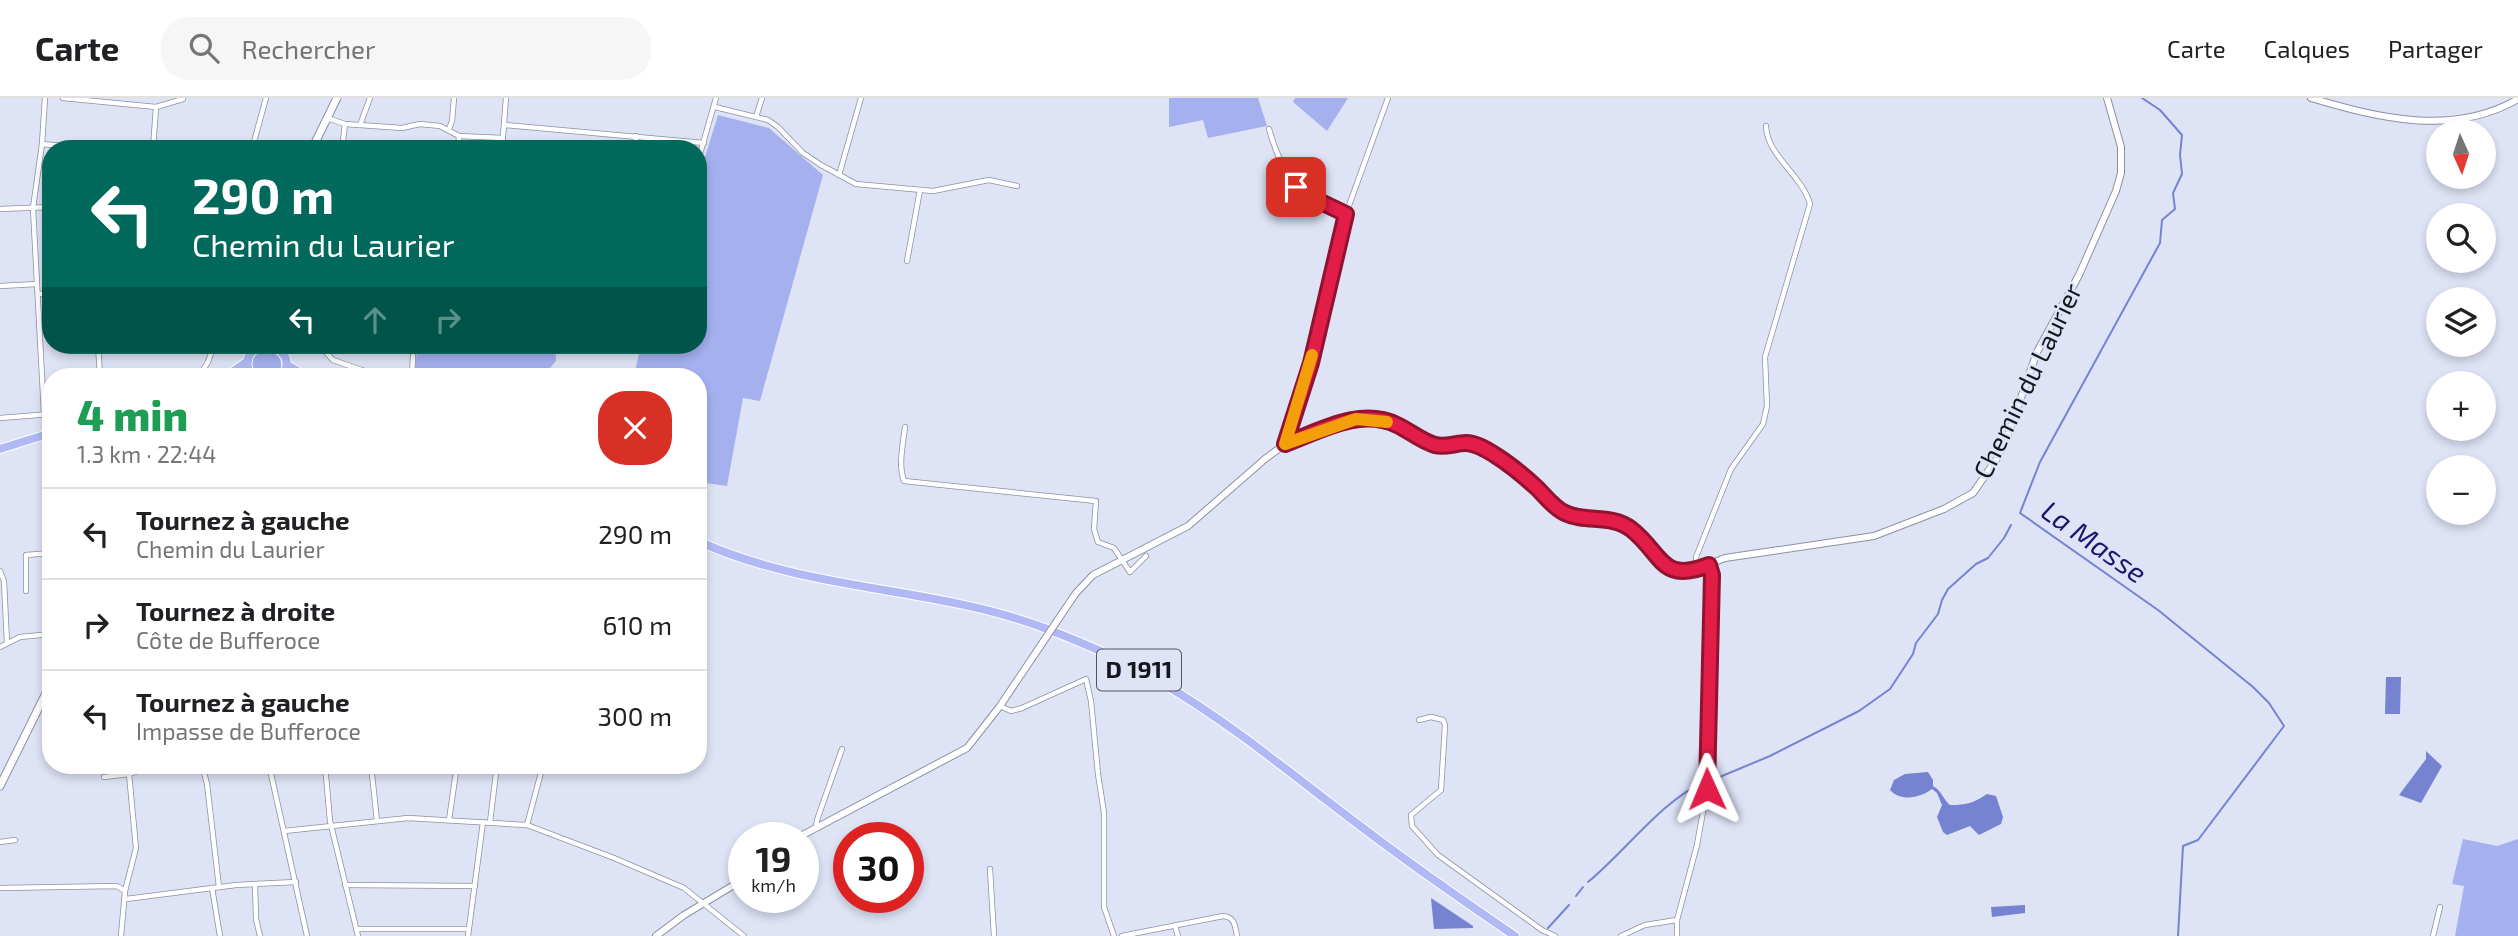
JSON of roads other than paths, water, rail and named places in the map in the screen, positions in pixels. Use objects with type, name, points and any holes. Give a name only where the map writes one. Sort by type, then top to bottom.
[{"type":"main road","points":[[316,140],[337,98]]},
{"type":"main road","points":[[238,368],[248,361],[251,354]]},
{"type":"main road","points":[[284,355],[285,368]]},
{"type":"main road","points":[[248,361],[249,368]]},
{"type":"main road","points":[[286,365],[291,368]]},
{"type":"main road","points":[[0,449],[42,436]]},
{"type":"main road","name":"D 1911","points":[[707,544],[760,563],[823,580],[1013,618],[1105,653],[1160,681],[1199,706],[1402,858],[1515,936]]},
{"type":"main road","points":[[0,786],[3,774],[42,700]]},
{"type":"street","points":[[42,140],[44,98]]},
{"type":"street","points":[[64,98],[156,107],[183,99]]},
{"type":"street","points":[[255,140],[266,98]]},
{"type":"street","points":[[360,125],[370,98]]},
{"type":"street","points":[[449,130],[454,98]]},
{"type":"street","points":[[327,118],[345,124],[406,128],[424,124],[440,126],[459,136],[503,138],[506,98]]},
{"type":"street","points":[[705,140],[716,98]]},
{"type":"street","points":[[756,117],[762,98]]},
{"type":"street","points":[[839,175],[861,98]]},
{"type":"street","points":[[1285,444],[1311,363],[1346,214],[1388,98]]},
{"type":"street","name":"Chemin du Laurier","points":[[819,825],[960,753],[976,739],[1083,585],[1103,569],[1188,526],[1285,444],[1356,419],[1370,418],[1396,424],[1441,447],[1467,443],[1479,446],[1516,469],[1560,510],[1574,516],[1619,522],[1631,529],[1666,566],[1686,573],[1726,558],[1874,536],[1944,509],[1973,492],[1998,457],[2038,352],[2079,275],[2116,191],[2120,173],[2120,147],[2106,98]]},
{"type":"street","points":[[2311,98],[2380,116],[2438,122],[2484,115],[2518,99]]},
{"type":"street","points":[[154,140],[156,107]]},
{"type":"street","points":[[715,107],[768,120],[803,153],[839,175],[866,186],[945,190],[989,180],[1017,186]]},
{"type":"street","points":[[343,140],[345,124]]},
{"type":"street","points":[[504,125],[675,140]]},
{"type":"street","points":[[1697,569],[1696,557],[1731,469],[1763,424],[1767,406],[1765,357],[1810,204],[1806,190],[1766,139],[1766,126]]},
{"type":"street","points":[[1269,129],[1276,152],[1296,187],[1302,193],[1346,214]]},
{"type":"street","points":[[459,136],[459,140]]},
{"type":"street","points":[[636,136],[636,140]]},
{"type":"street","points":[[42,144],[33,208],[42,374]]},
{"type":"street","points":[[907,261],[920,190]]},
{"type":"street","points":[[0,209],[42,208]]},
{"type":"street","points":[[0,286],[37,284]]},
{"type":"street","points":[[38,294],[42,294]]},
{"type":"street","points":[[327,354],[333,360],[356,368]]},
{"type":"street","points":[[412,368],[413,356]]},
{"type":"street","points":[[0,418],[42,414]]},
{"type":"street","points":[[905,428],[902,456],[904,481],[1096,501],[1095,536],[1098,542],[1114,548],[1129,572],[1146,556]]},
{"type":"street","points":[[26,591],[26,555],[42,554]]},
{"type":"street","points":[[1677,936],[1677,920],[1697,845],[1707,789],[1712,575],[1709,565]]},
{"type":"street","points":[[0,571],[4,581],[7,643]]},
{"type":"street","points":[[0,647],[20,637],[42,635]]},
{"type":"street","points":[[1000,706],[1012,711],[1022,709],[1086,679],[1104,813],[1104,907],[1114,936]]},
{"type":"street","points":[[1419,720],[1431,717],[1443,720],[1443,776],[1441,790],[1411,815],[1412,826],[1438,855],[1531,922],[1555,936]]},
{"type":"street","points":[[817,822],[842,749]]},
{"type":"street","points":[[104,777],[129,774],[136,848],[125,891],[121,936]]},
{"type":"street","points":[[204,774],[219,887]]},
{"type":"street","points":[[271,774],[307,936]]},
{"type":"street","points":[[326,774],[332,826],[358,936]]},
{"type":"street","points":[[372,774],[377,821]]},
{"type":"street","points":[[449,820],[456,774]]},
{"type":"street","points":[[490,822],[496,774]]},
{"type":"street","points":[[527,825],[541,774]]},
{"type":"street","points":[[284,831],[408,818],[527,825],[684,888],[744,936]]},
{"type":"street","points":[[468,936],[483,822]]},
{"type":"street","points":[[0,842],[15,840]]},
{"type":"street","points":[[990,869],[994,936]]},
{"type":"street","points":[[0,881],[1,888],[117,886],[125,891]]},
{"type":"street","points":[[126,899],[219,887],[296,882]]},
{"type":"street","points":[[255,884],[256,919],[260,936]]},
{"type":"street","points":[[345,885],[475,886]]},
{"type":"street","points":[[212,888],[220,936]]},
{"type":"street","points":[[656,936],[684,915],[728,889]]},
{"type":"street","points":[[2433,936],[2440,907]]},
{"type":"street","points":[[1122,936],[1229,916],[1234,922],[1237,936]]},
{"type":"street","points":[[1621,936],[1645,925],[1677,920]]},
{"type":"street","points":[[1175,926],[1178,936]]},
{"type":"street","points":[[356,929],[469,929]]},
{"type":"waterway","name":"La Masse","points":[[2142,98],[2160,110],[2182,135],[2182,174],[2173,193],[2175,209],[2162,220],[2160,243],[2040,462],[2020,513],[2158,610],[2253,687],[2269,703],[2284,726],[2198,840],[2183,846],[2178,936]]},
{"type":"waterway","points":[[1710,781],[1770,756],[1859,711],[1890,689],[1913,654],[1916,643],[1938,614],[1948,589],[1976,564],[1988,558],[2011,525]]},
{"type":"waterway","points":[[1588,882],[1674,800],[1705,782]]},
{"type":"waterway","points":[[1576,896],[1583,887]]},
{"type":"waterway","points":[[1548,928],[1569,905]]}]
